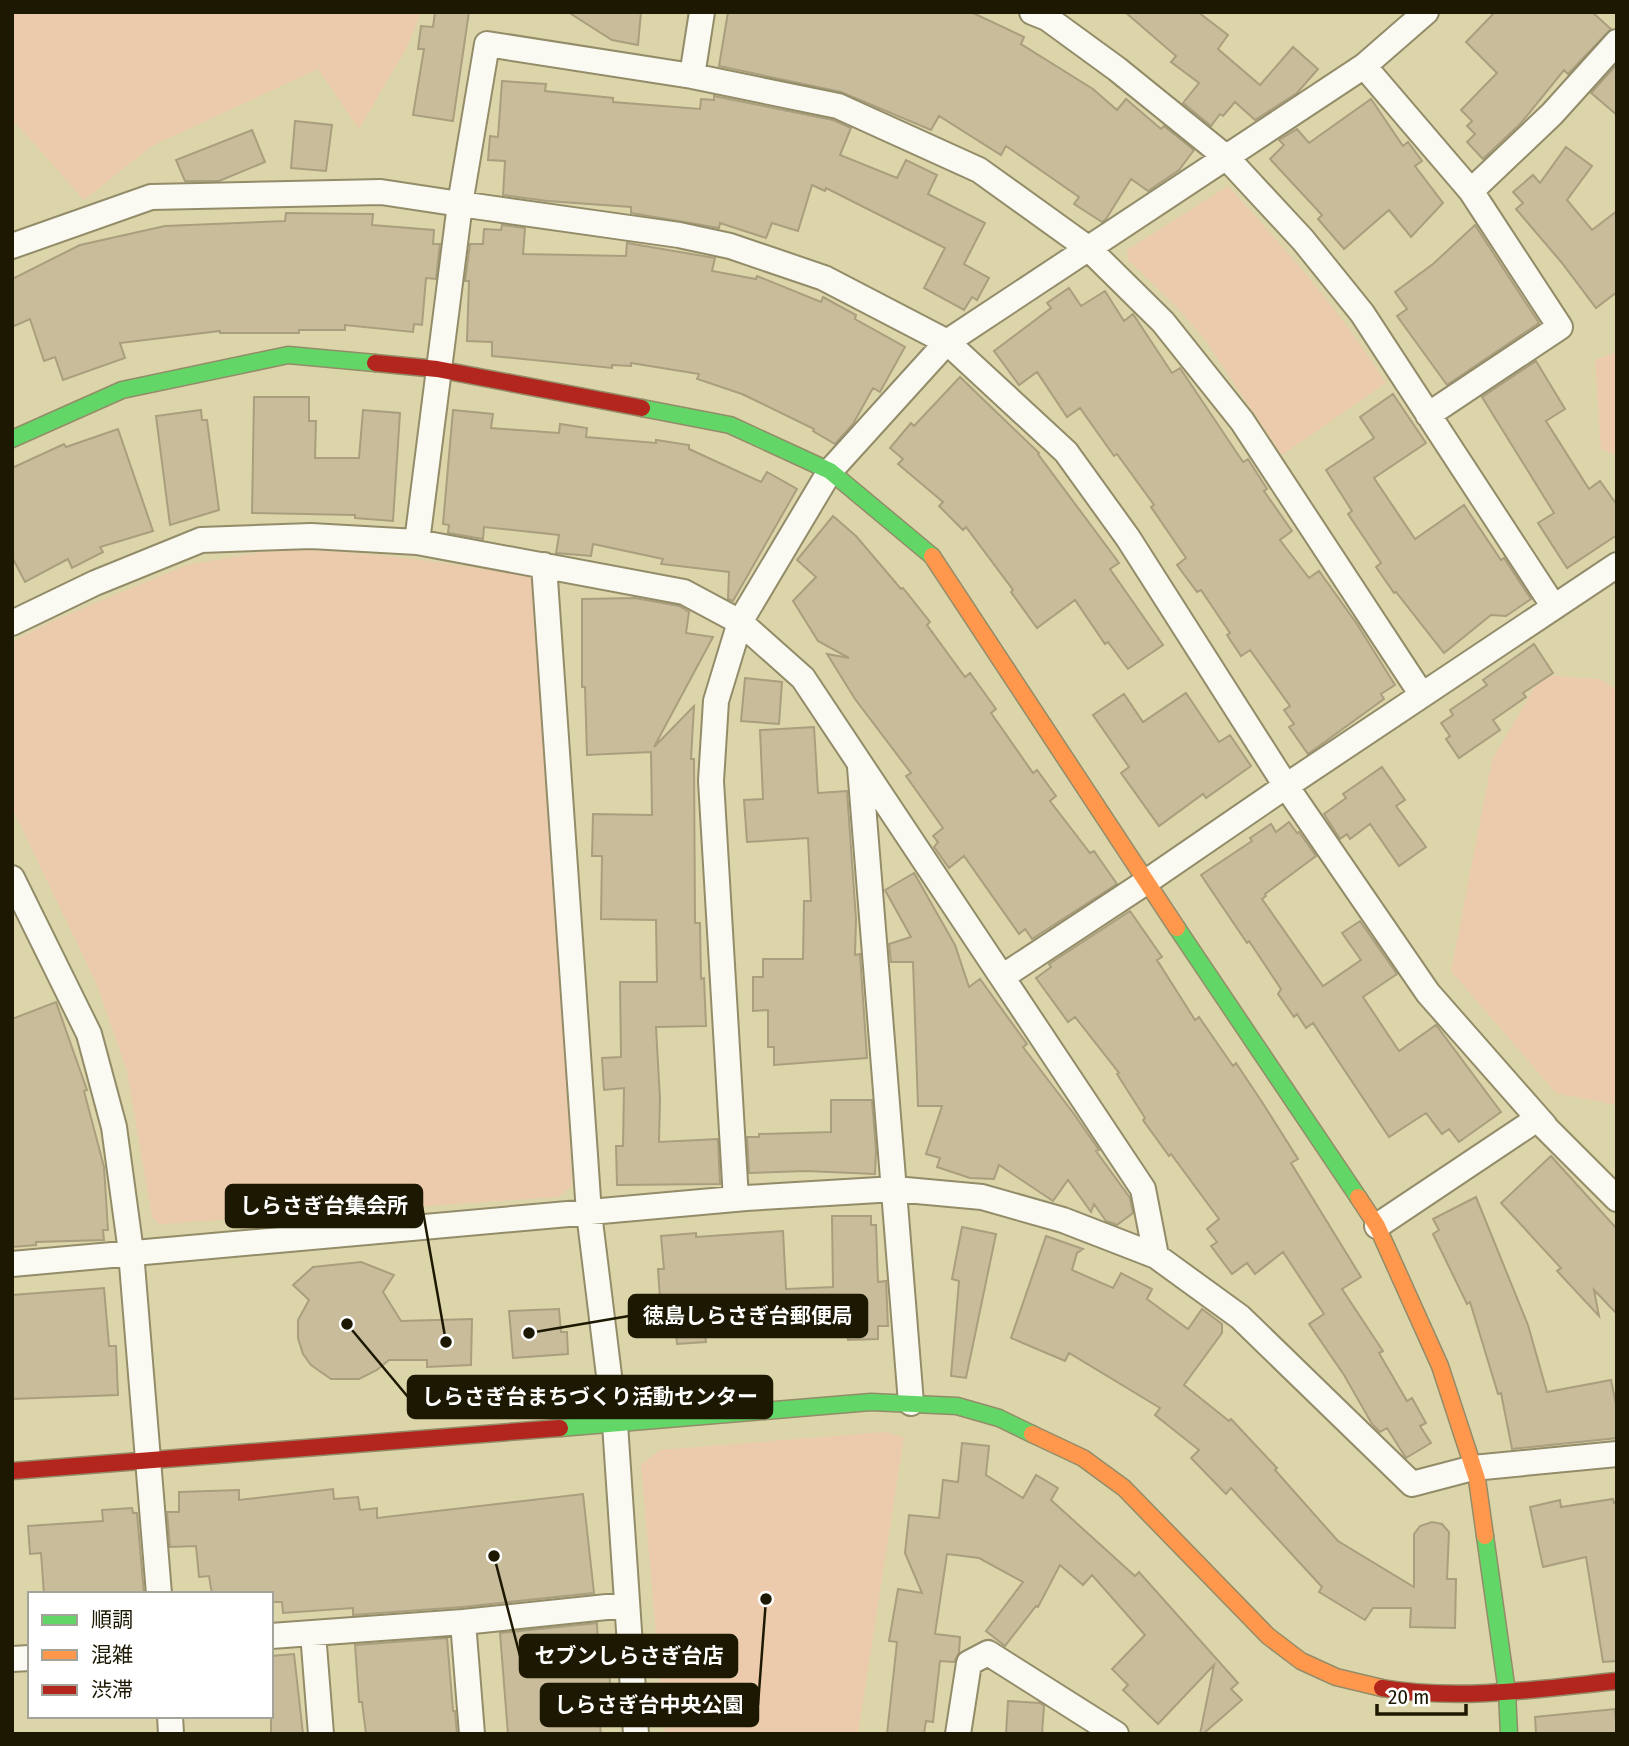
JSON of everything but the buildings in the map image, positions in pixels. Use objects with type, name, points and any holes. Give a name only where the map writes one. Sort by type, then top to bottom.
[{"type":"street","points":[[692,76],[702,12]]},
{"type":"street","points":[[736,1199],[711,781],[716,701],[740,622],[830,471],[947,342],[1364,66],[1426,12]]},
{"type":"street","points":[[1042,14],[1117,69],[1227,158],[1303,240],[1362,313],[1554,607]]},
{"type":"street","points":[[1471,191],[1552,114],[1617,42]]},
{"type":"street","points":[[417,542],[460,204],[487,44],[692,76],[838,106],[979,170],[1089,248],[1163,322],[1242,421],[1422,695]]},
{"type":"street","points":[[1364,66],[1471,191],[1560,327],[1428,415]]},
{"type":"street","points":[[12,246],[151,197],[381,192],[679,235],[730,246],[824,278],[947,342],[1066,452],[1128,538],[1286,786],[1428,993],[1545,1126],[1617,1199]]},
{"type":"street","points":[[12,439],[122,390],[288,355],[437,369],[730,425],[830,471],[936,561],[1146,882],[1377,1226],[1440,1366],[1473,1468],[1507,1692],[1509,1734]]},
{"type":"street","points":[[12,623],[95,583],[201,540],[311,536],[417,542],[684,592],[740,622],[803,678],[1143,1189],[1156,1256]]},
{"type":"street","points":[[544,565],[589,1213],[615,1424],[636,1734]]},
{"type":"street","points":[[1002,977],[1617,565]]},
{"type":"street","points":[[859,763],[911,1403]]},
{"type":"street","points":[[12,878],[89,1034],[114,1127],[131,1252],[159,1592]]},
{"type":"street","points":[[1377,1226],[1537,1119],[1545,1126]]},
{"type":"street","points":[[12,1264],[736,1199],[895,1189],[982,1198],[1063,1220],[1156,1256],[1240,1317],[1412,1484],[1473,1468],[1617,1454]]},
{"type":"street","points":[[12,1471],[871,1402],[957,1406],[999,1418],[1083,1458],[1124,1488],[1268,1636],[1301,1661],[1336,1677],[1417,1694],[1507,1692],[1617,1681]]},
{"type":"street","points":[[273,1636],[463,1622],[626,1605]]},
{"type":"street","points":[[463,1622],[472,1734]]},
{"type":"street","points":[[313,1633],[321,1734]]},
{"type":"street","points":[[958,1734],[969,1663],[988,1653],[1116,1734]]},
{"type":"shaded area","points":[[12,12],[421,12],[407,47],[359,129],[318,69],[152,146],[84,200],[12,119]]},
{"type":"shaded area","points":[[1228,186],[1312,281],[1386,383],[1282,455],[1203,337],[1174,304],[1128,260],[1127,250]]},
{"type":"shaded area","points":[[1617,352],[1617,456],[1601,449],[1595,360]]},
{"type":"shaded area","points":[[310,550],[389,556],[537,576],[572,1185],[559,1197],[159,1224],[152,1217],[127,1072],[98,987],[12,808],[12,642],[55,620],[187,565],[261,552]]},
{"type":"shaded area","points":[[1542,675],[1600,679],[1617,690],[1617,1105],[1556,1093],[1451,971],[1492,760]]},
{"type":"shaded area","points":[[884,1432],[904,1437],[858,1734],[665,1734],[641,1465],[660,1450]]},
{"type":"traffic: fast","points":[[12,439],[122,390],[288,355],[375,363]]},
{"type":"traffic: fast","points":[[642,408],[730,425],[830,471],[932,556]]},
{"type":"traffic: fast","points":[[1177,928],[1358,1197]]},
{"type":"traffic: fast","points":[[560,1428],[871,1402],[957,1406],[999,1418],[1032,1434]]},
{"type":"traffic: fast","points":[[1485,1536],[1507,1692],[1509,1734]]},
{"type":"traffic: slow","points":[[932,556],[1177,928]]},
{"type":"traffic: slow","points":[[1358,1197],[1377,1226],[1440,1366],[1477,1479],[1485,1536]]},
{"type":"traffic: slow","points":[[1032,1434],[1083,1458],[1124,1488],[1268,1636],[1301,1661],[1336,1677],[1382,1688]]},
{"type":"traffic: jam","points":[[375,363],[437,369],[642,408]]},
{"type":"traffic: jam","points":[[12,1471],[560,1428]]},
{"type":"traffic: jam","points":[[1382,1688],[1470,1694],[1617,1681]]},
{"type":"place","name":"しらさぎ台まちづくり活動センター","points":[[347,1324]]},
{"type":"place","name":"徳島しらさぎ台郵便局","points":[[529,1333]]},
{"type":"place","name":"しらさぎ台集会所","points":[[446,1342]]},
{"type":"place","name":"セブンしらさぎ台店","points":[[494,1556]]},
{"type":"place","name":"しらさぎ台中央公園","points":[[766,1599]]}]
